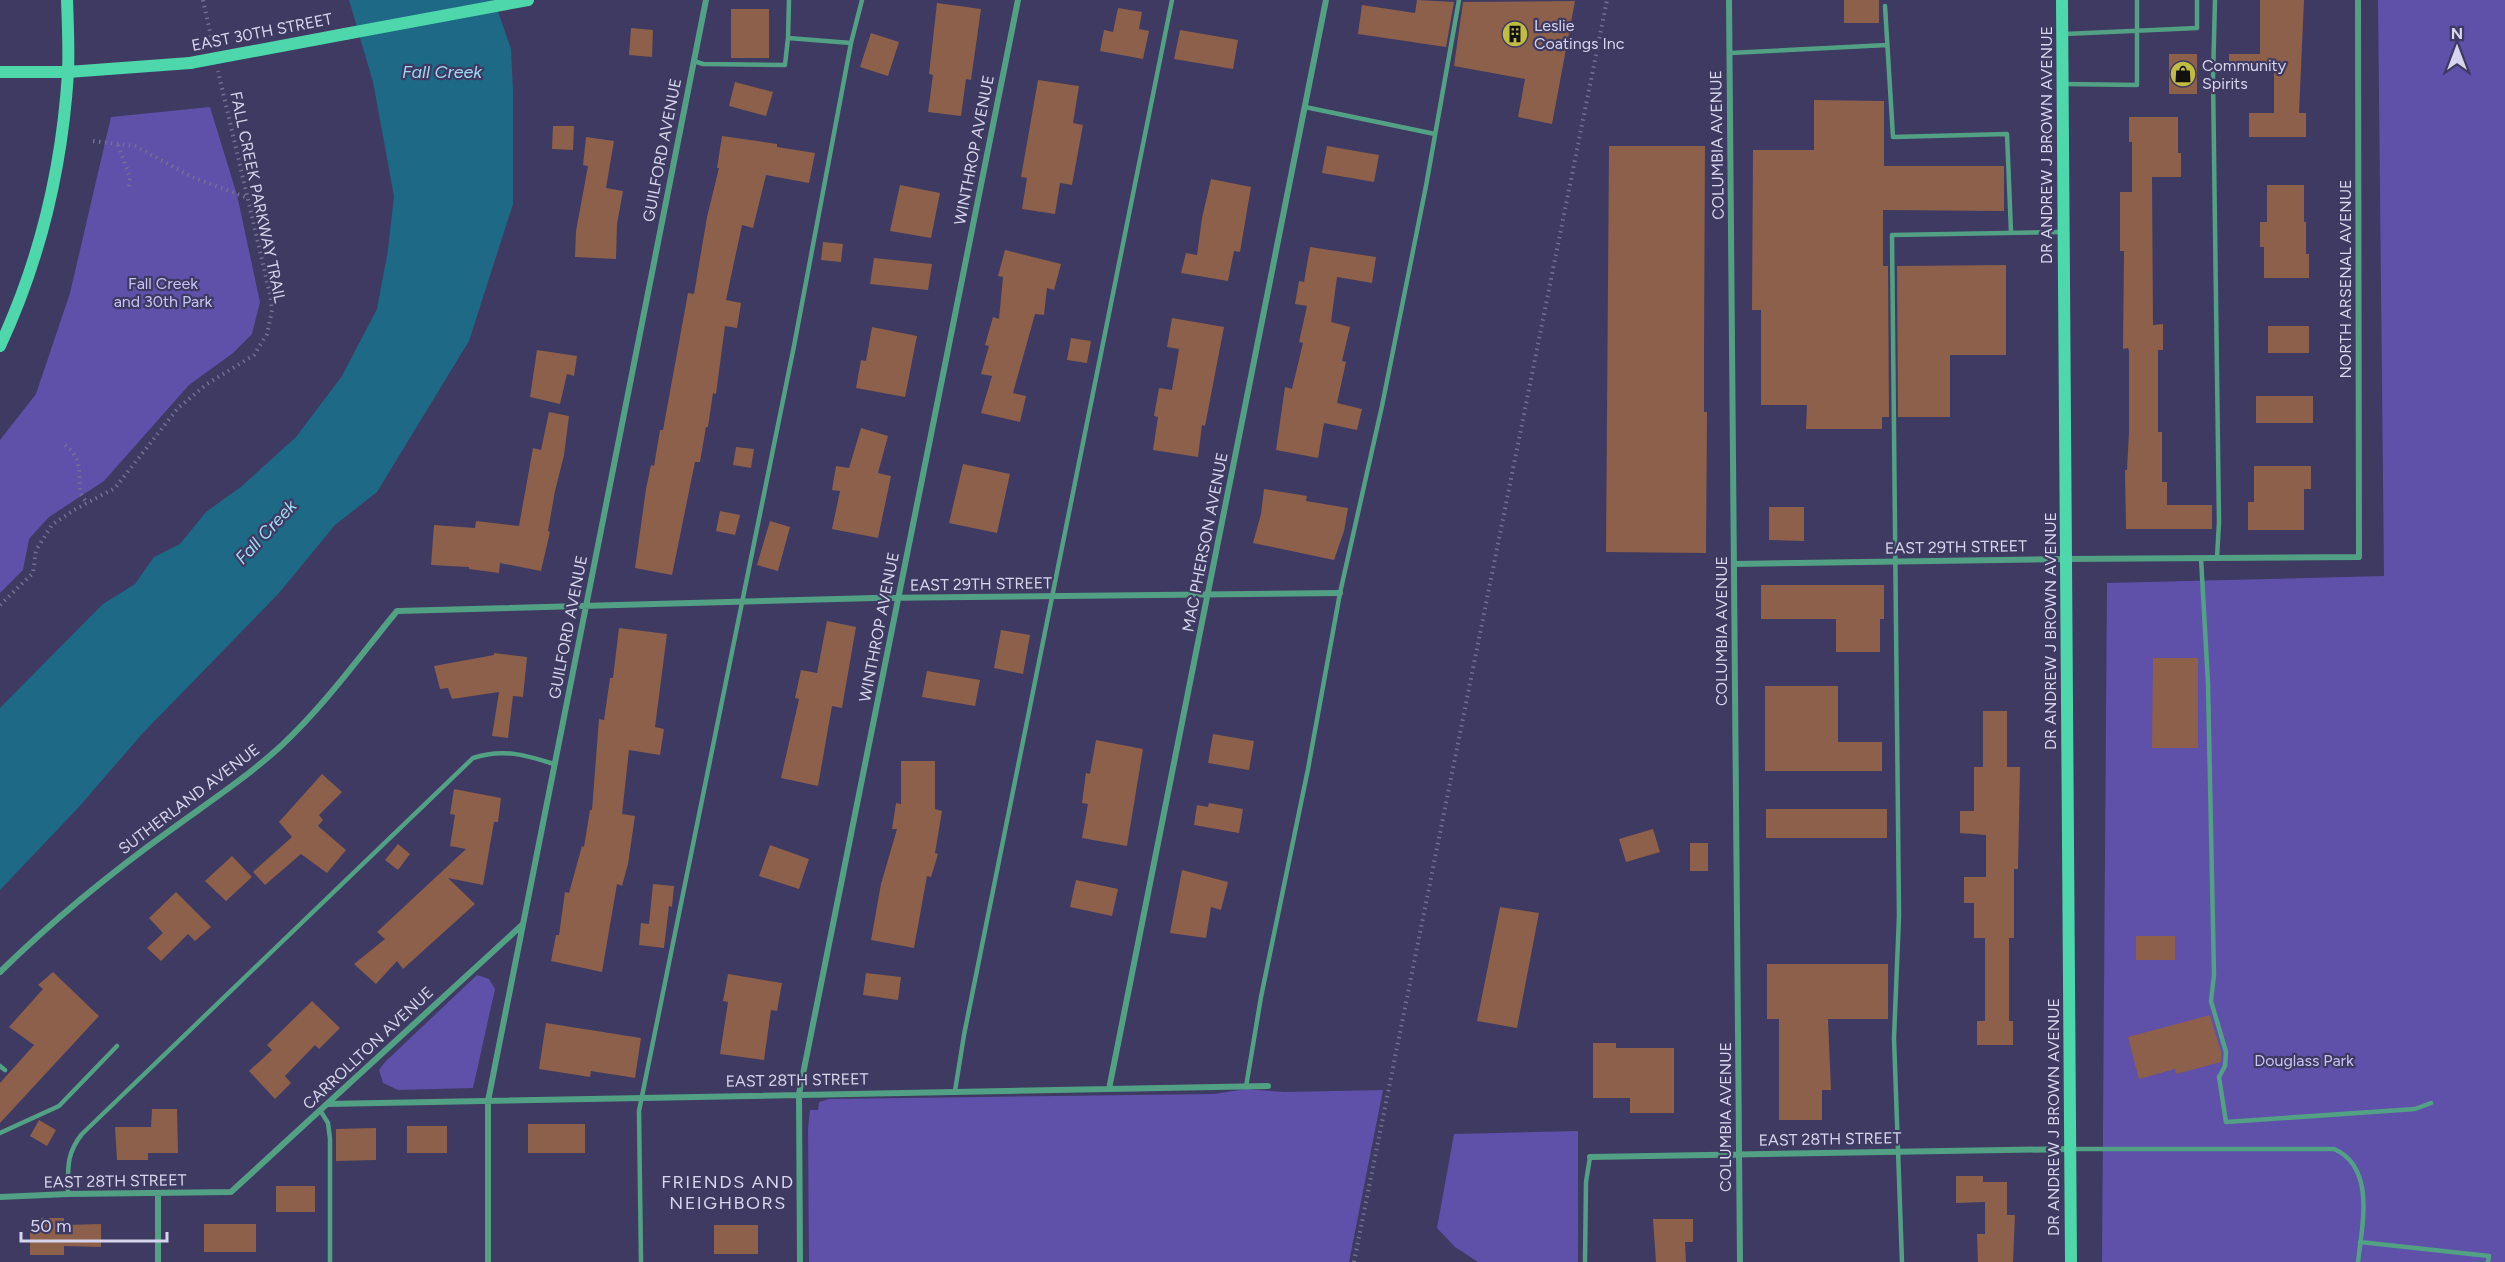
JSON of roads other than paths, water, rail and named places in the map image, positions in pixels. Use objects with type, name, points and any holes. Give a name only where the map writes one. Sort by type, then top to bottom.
[{"type":"main road","points":[[0,346],[31,268],[48,214],[59,149],[68,72],[68,0]]},
{"type":"main road","name":"EAST 30TH STREET","points":[[0,72],[68,72],[190,63],[528,0]]},
{"type":"main road","name":"DR ANDREW J BROWN AVENUE","points":[[2062,0],[2071,1262]]},
{"type":"street","name":"GUILFORD AVENUE","points":[[488,1262],[488,1101],[706,0]]},
{"type":"street","name":"WINTHROP AVENUE","points":[[800,1262],[799,1094],[1018,0]]},
{"type":"street","name":"MAC PHERSON AVENUE","points":[[1109,1089],[1326,0]]},
{"type":"street","name":"COLUMBIA AVENUE","points":[[1729,0],[1740,1262]]},
{"type":"street","name":"NORTH ARSENAL AVENUE","points":[[2358,0],[2359,557]]},
{"type":"street","name":"EAST 29TH STREET","points":[[1734,564],[2359,557]]},
{"type":"street","name":"EAST 29TH STREET","points":[[586,605],[1340,592]]},
{"type":"street","name":"SUTHERLAND AVENUE","points":[[0,972],[99,885],[171,829],[233,786],[282,745],[320,705],[397,611],[586,605]]},
{"type":"street","name":"CARROLLTON AVENUE","points":[[231,1192],[523,924]]},
{"type":"street","name":"EAST 28TH STREET","points":[[327,1104],[1268,1086]]},
{"type":"street","name":"EAST 28TH STREET","points":[[1590,1157],[2070,1149]]},
{"type":"street","name":"EAST 28TH STREET","points":[[0,1197],[231,1192]]},
{"type":"street","points":[[158,1193],[158,1262]]},
{"type":"lane","points":[[694,61],[703,64],[785,65],[789,0]]},
{"type":"lane","points":[[641,1262],[639,1111],[811,258],[851,43],[862,0]]},
{"type":"lane","points":[[955,1091],[964,1035],[1172,0]]},
{"type":"lane","points":[[1246,1087],[1261,997],[1340,592],[1382,406],[1459,0]]},
{"type":"lane","points":[[2062,84],[2137,85],[2137,0]]},
{"type":"lane","points":[[2062,34],[2197,28],[2197,0]]},
{"type":"lane","points":[[2215,0],[2213,78],[2219,522],[2217,558]]},
{"type":"lane","points":[[1885,6],[1893,137],[2007,134],[2011,232]]},
{"type":"lane","points":[[788,38],[851,43]]},
{"type":"lane","points":[[1730,53],[1887,45]]},
{"type":"lane","points":[[1305,108],[1435,134]]},
{"type":"lane","points":[[1902,1262],[1894,1038],[1899,916],[1892,235],[2063,231]]},
{"type":"lane","points":[[2201,558],[2208,683],[2214,975],[2211,1001],[2226,1052],[2225,1066],[2219,1077],[2226,1122],[2415,1109],[2430,1103]]},
{"type":"lane","points":[[68,1194],[71,1147],[82,1134],[473,758],[488,753],[503,752],[526,755],[555,764]]},
{"type":"lane","points":[[0,1133],[59,1106],[117,1046]]},
{"type":"lane","points":[[0,1066],[5,1070]]},
{"type":"lane","points":[[320,1110],[328,1123],[330,1139],[330,1262]]},
{"type":"lane","points":[[2070,1149],[2334,1149],[2347,1154],[2357,1168],[2364,1197],[2358,1262]]},
{"type":"lane","points":[[1585,1262],[1586,1182],[1590,1157]]},
{"type":"lane","points":[[2360,1242],[2489,1256],[2488,1262]]},
{"type":"water","name":"Fall Creek","points":[[349,0],[494,0],[511,49],[513,204],[469,341],[377,492],[335,525],[279,593],[142,734],[78,808],[0,890],[0,708],[103,604],[135,584],[154,557],[180,544],[206,512],[242,486],[296,437],[342,376],[377,309],[388,250],[394,196],[373,82]]},
{"type":"place","name":"Leslie Coatings Inc","points":[[1515,34]]},
{"type":"place","name":"Community Spirits","points":[[2183,74]]},
{"type":"district","name":"FRIENDS AND NEIGHBORS","points":[[728,1192]]},
{"type":"park label","name":"Fall Creek and 30th Park","points":[[163,292]]},
{"type":"park label","name":"Douglass Park","points":[[2304,1060]]}]
